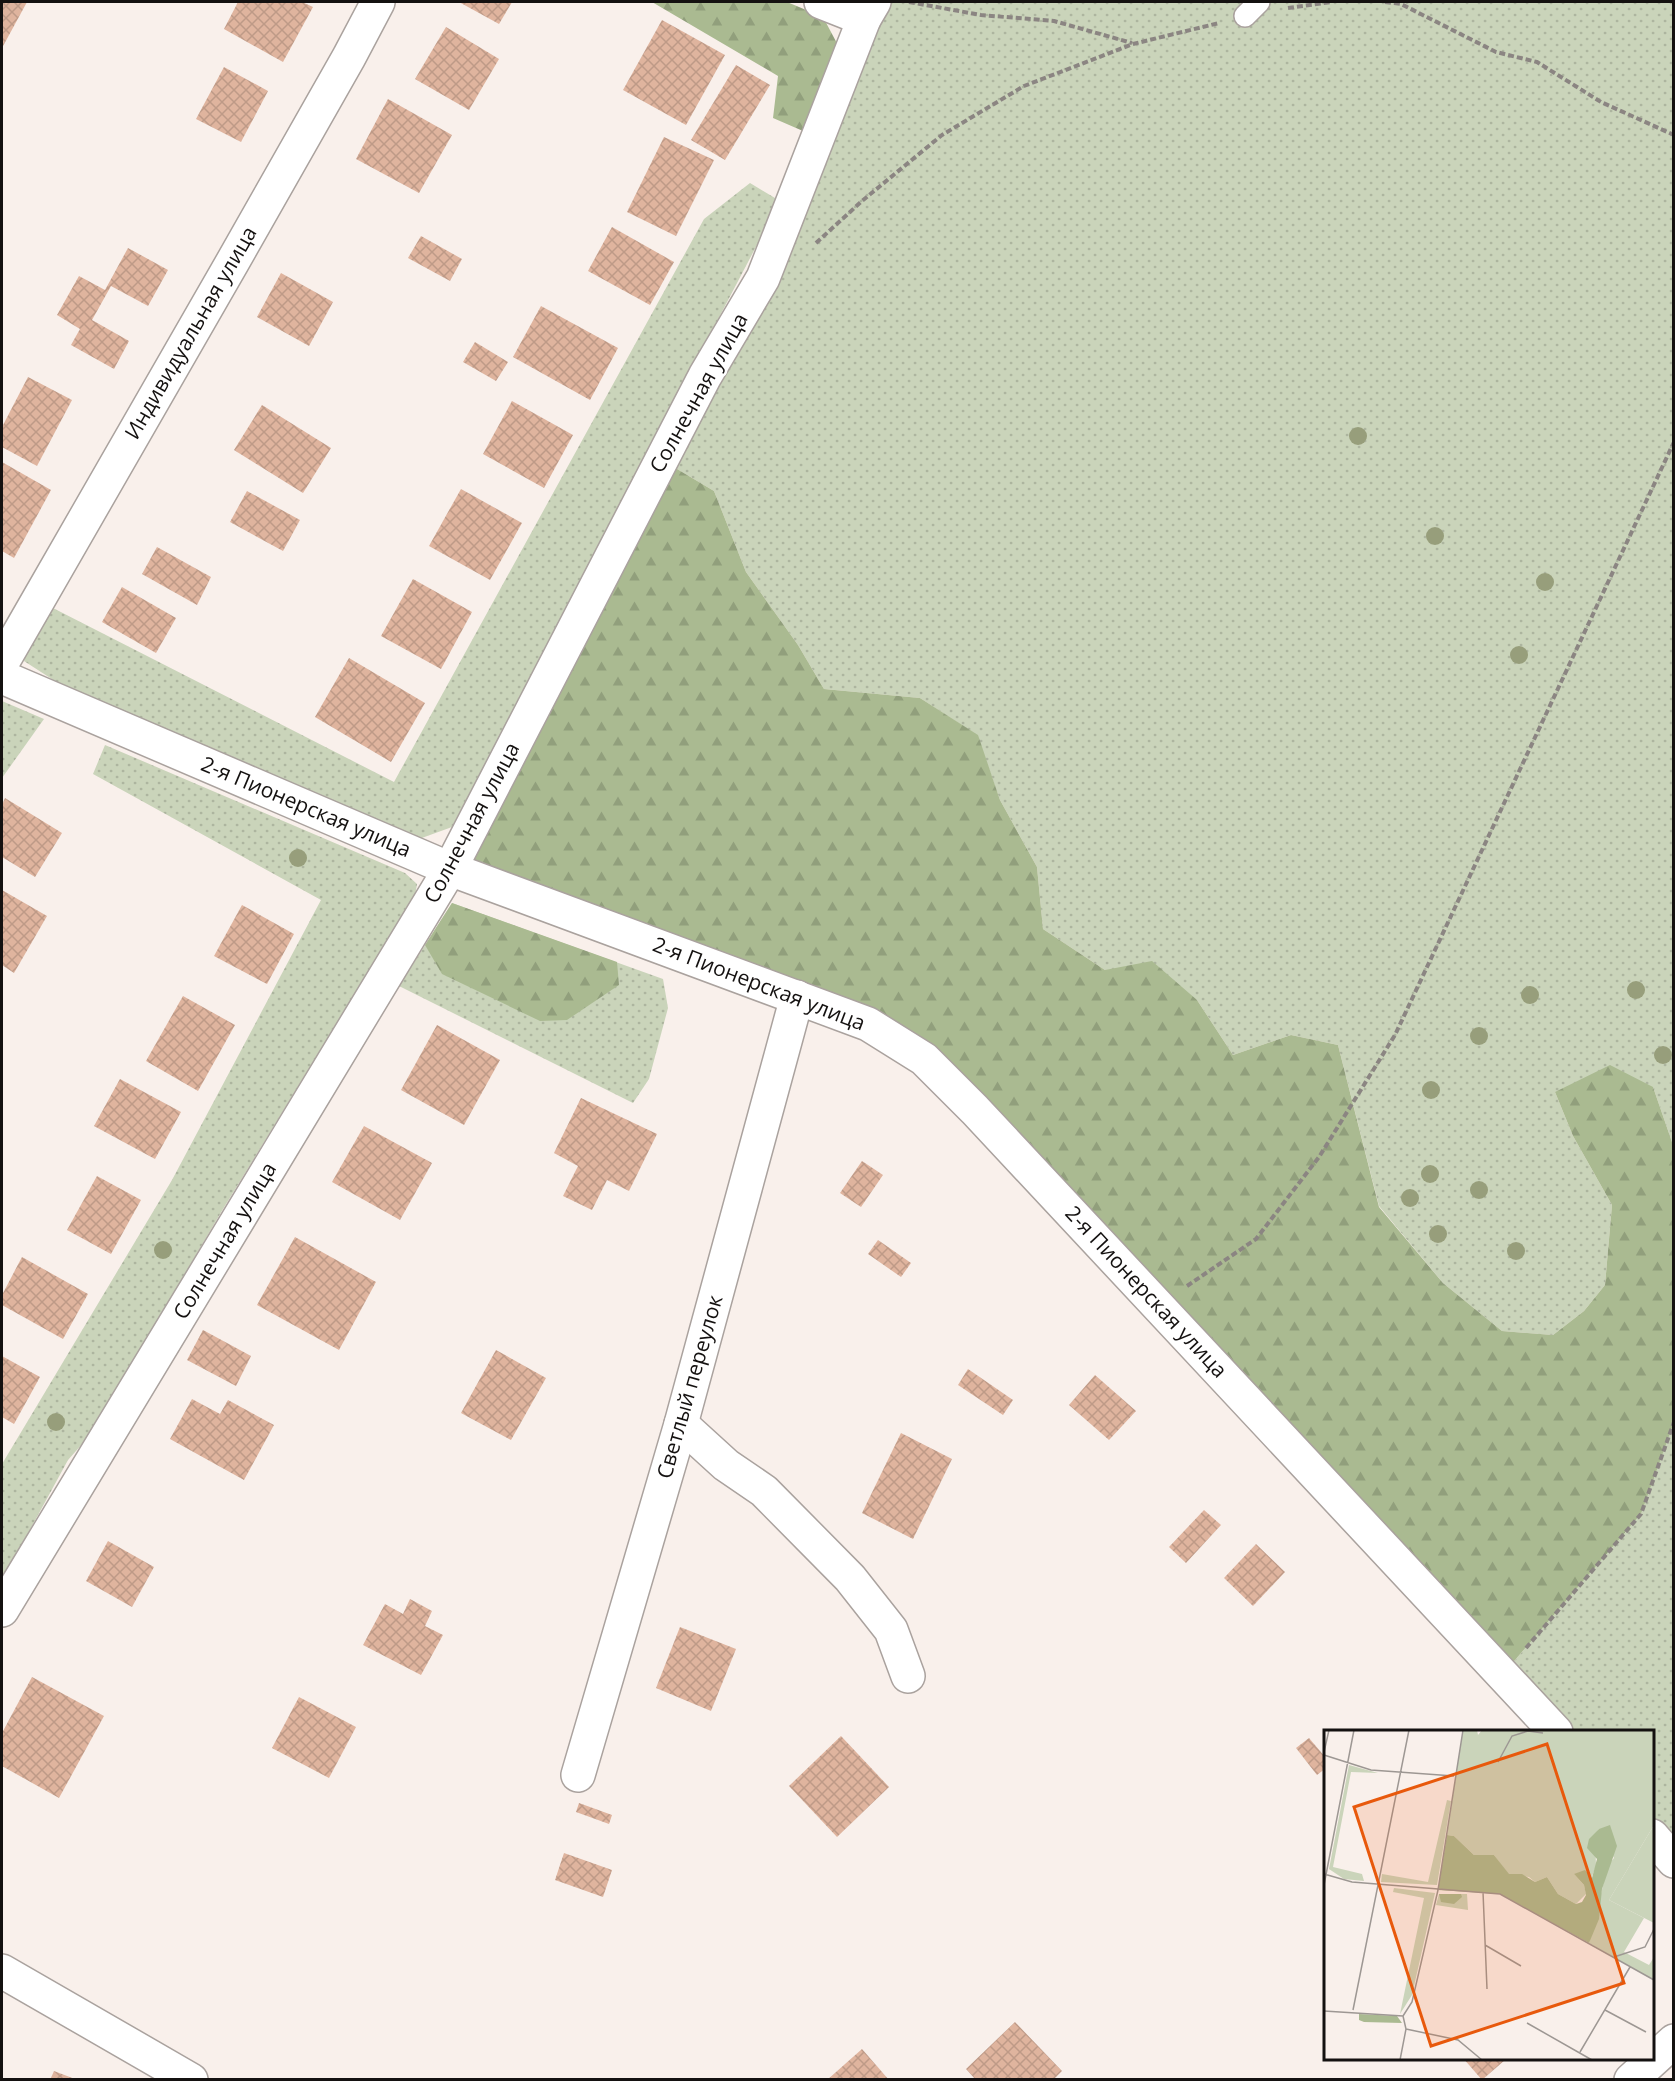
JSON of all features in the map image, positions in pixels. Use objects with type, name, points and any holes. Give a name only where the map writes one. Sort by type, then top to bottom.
[{"type":"street","name":"Индивидуальная улица","points":[[2,663],[349,57],[378,2]]},
{"type":"street","points":[[821,2],[869,10]]},
{"type":"street","name":"Солнечная улица","points":[[2,1610],[450,869],[705,376],[763,278],[869,10]]},
{"type":"street","name":"2-я Пионерская улица","points":[[2,677],[450,869],[868,1024],[924,1059],[1159,1305],[1555,1730]]},
{"type":"street","name":"Светлый переулок","points":[[578,1775],[681,1424],[797,997]]},
{"type":"street","points":[[681,1424],[726,1465],[764,1491],[850,1578],[891,1630],[908,1676]]},
{"type":"street","points":[[2,1971],[191,2079]]},
{"type":"street","points":[[1654,2058],[1674,2041]]},
{"type":"street","points":[[1630,2079],[1652,2060]]},
{"type":"path","points":[[909,2],[981,15],[1054,21],[1133,44]]},
{"type":"path","points":[[816,244],[862,201],[942,135],[1024,86],[1133,44],[1252,9],[1332,2]]},
{"type":"path","points":[[1385,2],[1401,4],[1496,52],[1537,62],[1601,102],[1674,135]]},
{"type":"path","points":[[1159,1305],[1256,1239],[1319,1157],[1395,1035],[1674,442]]},
{"type":"path","points":[[1503,1674],[1641,1514],[1674,1422]]},
{"type":"green space","points":[[652,2],[787,2],[823,17],[840,49],[803,131],[773,118],[778,76]]},
{"type":"green space","points":[[874,2],[1673,2],[1673,1145],[1653,1087],[1555,1092],[1573,1136],[1612,1205],[1605,1285],[1584,1311],[1553,1335],[1502,1331],[1443,1283],[1379,1206],[1338,1045],[1291,1035],[1233,1055],[1197,1000],[1105,970],[1043,929],[1037,867],[1000,800],[977,735],[920,698],[824,689],[798,645],[746,572],[714,491],[662,460]]},
{"type":"green space","points":[[750,183],[780,201],[452,827],[419,839],[58,683],[24,661],[28,646],[49,606],[394,782],[704,219]]},
{"type":"green space","points":[[662,460],[714,491],[746,572],[798,645],[824,689],[920,698],[978,735],[1000,800],[1037,867],[1043,929],[1105,970],[1152,961],[1197,1000],[1233,1055],[1291,1035],[1338,1045],[1379,1207],[1443,1283],[1502,1331],[1553,1335],[1584,1311],[1605,1285],[1612,1205],[1573,1136],[1555,1092],[1610,1065],[1653,1087],[1673,1145],[1674,1422],[1641,1514],[1503,1674],[924,1059],[450,869]]},
{"type":"green space","points":[[2,701],[44,719],[2,778]]},
{"type":"green space","points":[[105,745],[405,873],[417,884],[415,896],[223,1209],[91,1434],[68,1460],[2,1581],[2,1464],[172,1180],[321,900],[93,774]]},
{"type":"green space","points":[[452,903],[663,979],[668,1008],[649,1079],[633,1103],[399,986]]},
{"type":"green space","points":[[452,903],[617,962],[619,985],[567,1020],[540,1021],[442,974],[425,945]]},
{"type":"green space","points":[[1673,1422],[1673,1861],[1654,1837],[1654,1730],[1555,1730],[1503,1674],[1641,1514]]},
{"type":"building","points":[[2,2],[27,2],[2,48]]},
{"type":"building","points":[[238,2],[302,2],[313,7],[283,62],[224,29]]},
{"type":"building","points":[[459,2],[512,2],[499,24]]},
{"type":"building","points":[[662,20],[725,55],[686,125],[623,90]]},
{"type":"building","points":[[446,27],[499,59],[469,110],[415,79]]},
{"type":"building","points":[[736,65],[770,85],[725,160],[691,140]]},
{"type":"building","points":[[224,67],[268,91],[241,142],[196,119]]},
{"type":"building","points":[[388,99],[452,135],[419,193],[356,159]]},
{"type":"building","points":[[664,137],[714,160],[676,236],[627,212]]},
{"type":"building","points":[[612,227],[674,262],[650,305],[588,271]]},
{"type":"building","points":[[421,236],[462,259],[450,281],[408,258]]},
{"type":"building","points":[[128,248],[168,270],[148,306],[111,286],[92,320],[129,341],[114,369],[71,345],[80,329],[57,315],[79,276],[105,290]]},
{"type":"building","points":[[281,273],[333,302],[309,346],[257,317]]},
{"type":"building","points":[[541,306],[618,348],[590,400],[513,357]]},
{"type":"building","points":[[475,342],[508,362],[496,381],[463,362]]},
{"type":"building","points":[[28,377],[72,400],[37,466],[2,447],[2,427]]},
{"type":"building","points":[[512,401],[573,435],[544,488],[483,454]]},
{"type":"building","points":[[262,405],[331,448],[303,493],[234,450]]},
{"type":"building","points":[[2,462],[51,490],[14,558],[2,551]]},
{"type":"building","points":[[461,489],[522,523],[490,580],[429,546]]},
{"type":"building","points":[[247,491],[300,520],[283,551],[230,522]]},
{"type":"building","points":[[157,547],[211,577],[197,605],[142,574]]},
{"type":"building","points":[[413,579],[472,612],[441,669],[381,636]]},
{"type":"building","points":[[122,587],[176,618],[156,653],[102,622]]},
{"type":"building","points":[[349,658],[425,703],[391,762],[315,717]]},
{"type":"building","points":[[5,798],[62,833],[35,877],[2,857],[2,805]]},
{"type":"building","points":[[2,890],[47,916],[14,973],[2,965]]},
{"type":"building","points":[[242,905],[294,934],[267,984],[214,956]]},
{"type":"building","points":[[183,996],[235,1025],[198,1091],[146,1061]]},
{"type":"building","points":[[437,1025],[500,1060],[464,1125],[401,1090]]},
{"type":"building","points":[[120,1079],[181,1112],[155,1159],[94,1126]]},
{"type":"building","points":[[581,1098],[657,1134],[629,1191],[607,1180],[592,1210],[563,1196],[578,1166],[554,1153]]},
{"type":"building","points":[[364,1126],[432,1163],[400,1220],[332,1182]]},
{"type":"building","points":[[862,1161],[883,1175],[861,1207],[840,1193]]},
{"type":"building","points":[[97,1176],[141,1200],[111,1254],[67,1230]]},
{"type":"building","points":[[295,1237],[376,1282],[339,1350],[257,1305]]},
{"type":"building","points":[[878,1240],[911,1263],[901,1277],[868,1254]]},
{"type":"building","points":[[22,1257],[88,1294],[63,1339],[2,1305],[2,1295]]},
{"type":"building","points":[[203,1330],[251,1356],[236,1386],[187,1360]]},
{"type":"building","points":[[496,1350],[546,1378],[511,1440],[461,1413]]},
{"type":"building","points":[[2,1356],[40,1377],[14,1424],[2,1417]]},
{"type":"building","points":[[968,1369],[1013,1400],[1003,1415],[958,1385]]},
{"type":"building","points":[[1095,1375],[1136,1411],[1109,1440],[1069,1405]]},
{"type":"building","points":[[192,1399],[220,1414],[228,1400],[274,1425],[244,1480],[170,1439]]},
{"type":"building","points":[[901,1433],[952,1459],[913,1539],[862,1513]]},
{"type":"building","points":[[1204,1510],[1221,1525],[1186,1563],[1169,1547]]},
{"type":"building","points":[[108,1541],[154,1567],[132,1607],[86,1581]]},
{"type":"building","points":[[1256,1544],[1285,1572],[1253,1606],[1224,1578]]},
{"type":"building","points":[[410,1599],[432,1611],[425,1626],[443,1635],[421,1675],[363,1645],[385,1604],[403,1614]]},
{"type":"building","points":[[680,1627],[736,1649],[711,1711],[656,1688]]},
{"type":"building","points":[[32,1677],[104,1716],[59,1798],[2,1766],[2,1733]]},
{"type":"building","points":[[299,1697],[356,1727],[329,1778],[272,1748]]},
{"type":"building","points":[[841,1736],[889,1787],[837,1837],[789,1786]]},
{"type":"building","points":[[1309,1738],[1324,1756],[1324,1770],[1317,1775],[1296,1748]]},
{"type":"building","points":[[579,1803],[612,1815],[609,1824],[576,1812]]},
{"type":"building","points":[[564,1853],[612,1870],[603,1897],[555,1880]]},
{"type":"building","points":[[1015,2022],[1062,2071],[1053,2080],[976,2080],[966,2069]]},
{"type":"building","points":[[862,2049],[889,2080],[827,2080]]},
{"type":"building","points":[[1465,2060],[1505,2060],[1482,2080]]},
{"type":"building","points":[[54,2071],[75,2079],[75,2080],[50,2080]]}]
